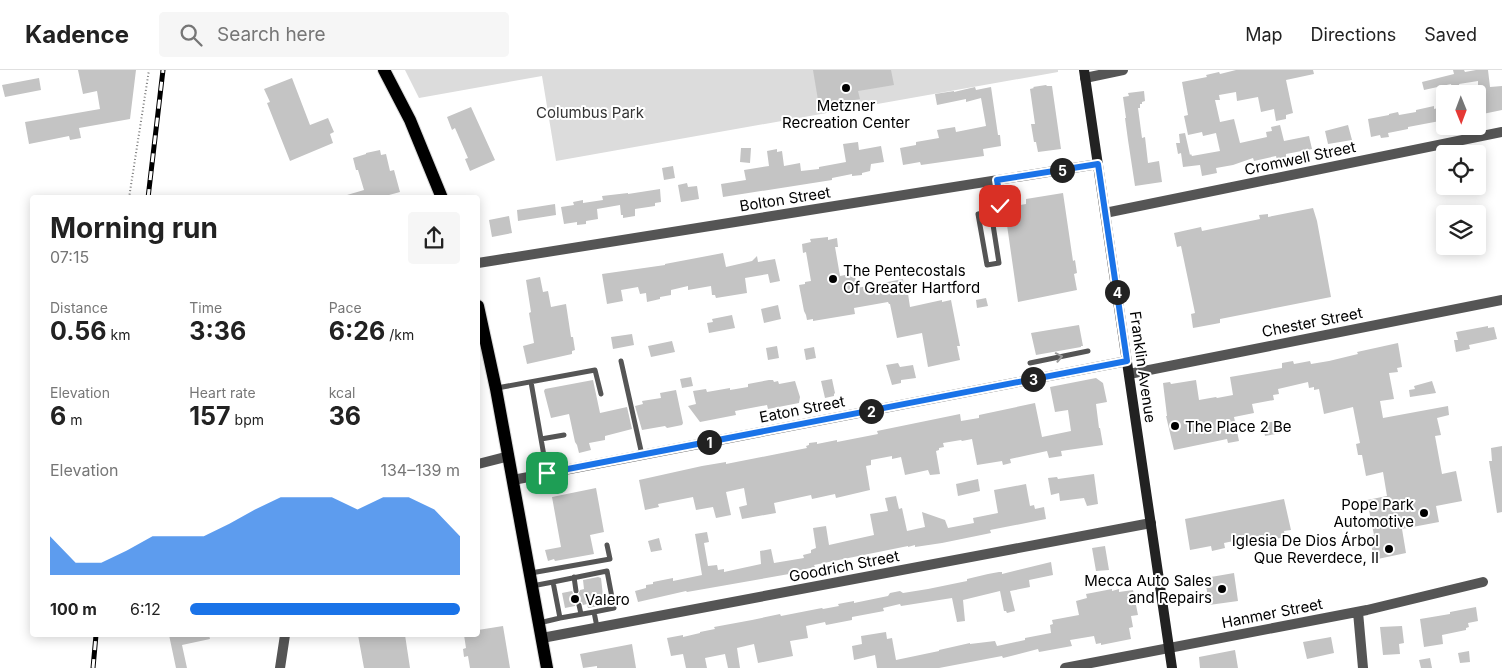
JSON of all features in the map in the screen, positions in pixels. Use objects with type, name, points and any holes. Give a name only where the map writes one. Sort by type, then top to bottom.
[{"type":"main road","points":[[384,70],[413,127],[441,195]]},
{"type":"main road","name":"Franklin Avenue","points":[[1084,74],[1172,668]]},
{"type":"main road","points":[[480,315],[496,388],[548,668]]},
{"type":"street","points":[[1084,74],[1123,70]]},
{"type":"street","name":"Cromwell Street","points":[[1105,213],[1502,132]]},
{"type":"street","name":"Bolton Street","points":[[480,263],[1098,164]]},
{"type":"street","name":"Chester Street","points":[[1129,374],[1502,300]]},
{"type":"street","name":"Eaton Street","points":[[513,480],[1127,361]]},
{"type":"street","points":[[480,463],[509,456]]},
{"type":"street","name":"Goodrich Street","points":[[542,638],[1151,523]]},
{"type":"street","name":"Hanmer Street","points":[[1065,668],[1358,612],[1483,582]]},
{"type":"street","points":[[1358,612],[1363,668]]},
{"type":"street","points":[[280,668],[285,637]]},
{"type":"lane","points":[[991,212],[999,263],[987,264],[978,214],[997,210],[1000,202],[997,180]]},
{"type":"lane","points":[[1030,362],[1088,351]]},
{"type":"lane","points":[[621,362],[642,455]]},
{"type":"lane","points":[[496,388],[595,370],[600,394]]},
{"type":"lane","points":[[531,382],[547,473]]},
{"type":"lane","points":[[541,438],[564,435]]},
{"type":"lane","points":[[531,580],[610,559],[607,545]]},
{"type":"lane","points":[[531,580],[553,582],[607,571],[614,608],[539,622]]},
{"type":"lane","points":[[574,577],[576,590]]},
{"type":"lane","points":[[553,582],[560,618]]},
{"type":"lane","points":[[580,605],[582,614]]},
{"type":"lane","points":[[594,612],[597,628]]},
{"type":"path","points":[[129,195],[149,70]]},
{"type":"green space","name":"Columbus Park","points":[[405,70],[1058,70],[1058,72],[556,161],[542,76],[419,98]]},
{"type":"building","points":[[78,70],[136,70],[130,119],[79,128],[81,138],[70,140],[69,136],[29,144],[25,122],[100,109],[97,91],[83,94]]},
{"type":"building","name":"Metzner Recreation Center","points":[[813,70],[891,70],[894,85],[858,91],[860,99],[819,106]]},
{"type":"building","points":[[1236,70],[1313,70],[1314,74],[1286,80],[1293,113],[1286,115],[1286,119],[1276,121],[1274,109],[1261,112],[1258,97],[1237,101],[1236,92],[1219,95],[1220,100],[1215,100],[1220,122],[1234,119],[1240,143],[1267,137],[1266,132],[1272,131],[1271,127],[1280,125],[1284,141],[1309,136],[1312,149],[1286,154],[1286,159],[1277,160],[1276,156],[1254,161],[1253,158],[1233,165],[1216,168],[1217,173],[1202,176],[1200,165],[1183,167],[1181,153],[1178,154],[1176,143],[1180,143],[1179,134],[1185,133],[1190,155],[1192,156],[1220,151],[1216,133],[1203,136],[1202,132],[1188,135],[1184,116],[1188,115],[1182,82],[1207,77],[1206,75],[1219,72],[1220,74]]},
{"type":"building","points":[[1453,70],[1464,70],[1465,72],[1488,70],[1490,87],[1502,86],[1502,110],[1486,113],[1486,85],[1478,85],[1478,81],[1459,85],[1436,85],[1436,87],[1424,90],[1422,82],[1454,74]]},
{"type":"building","points":[[39,78],[41,90],[5,97],[2,85]]},
{"type":"building","points":[[292,78],[310,125],[328,118],[334,132],[330,134],[333,143],[290,161],[267,103],[270,102],[264,89]]},
{"type":"building","points":[[1046,85],[1052,86],[1061,149],[1038,152],[1031,124],[1035,124],[1030,89]]},
{"type":"building","points":[[975,87],[976,90],[991,87],[1001,146],[983,149],[984,156],[921,165],[920,162],[903,165],[900,148],[916,145],[916,142],[939,138],[937,130],[955,127],[956,132],[986,126],[981,98],[966,102],[966,99],[937,105],[935,94]]},
{"type":"building","points":[[1144,91],[1145,101],[1138,108],[1142,138],[1145,137],[1148,163],[1159,161],[1162,182],[1135,186],[1123,97],[1129,96],[1128,93]]},
{"type":"building","points":[[1434,106],[1434,109],[1436,108],[1436,122],[1388,133],[1389,137],[1381,138],[1380,135],[1371,137],[1368,119],[1398,112],[1399,115],[1416,112],[1416,110]]},
{"type":"building","points":[[471,107],[495,160],[470,171],[465,159],[468,158],[455,128],[452,130],[447,117]]},
{"type":"building","points":[[1348,125],[1352,140],[1328,144],[1325,131]]},
{"type":"building","points":[[858,142],[859,150],[881,146],[884,162],[871,164],[870,171],[862,173],[862,175],[852,176],[852,174],[832,178],[832,180],[723,197],[721,184],[746,180],[744,170],[769,166],[767,151],[777,149],[777,152],[782,151],[784,166],[800,163],[801,171],[819,169],[819,167],[846,162],[843,144]]},
{"type":"building","points":[[741,148],[751,148],[750,163],[740,162]]},
{"type":"building","points":[[380,150],[381,155],[386,154],[390,171],[394,170],[400,192],[389,195],[347,195],[364,190],[353,158]]},
{"type":"building","points":[[673,166],[675,178],[664,180],[662,168]]},
{"type":"building","points":[[687,183],[688,187],[697,186],[699,199],[681,202],[678,185]]},
{"type":"building","points":[[660,189],[661,202],[655,203],[655,206],[635,209],[635,216],[623,218],[620,205],[597,209],[598,219],[586,221],[586,224],[577,225],[577,222],[564,224],[561,207],[574,205],[573,202],[583,200],[583,203],[603,200],[602,196]]},
{"type":"building","points":[[1063,193],[1073,261],[1075,260],[1077,273],[1074,274],[1077,290],[1018,302],[1005,211],[1015,210],[1014,206],[1026,204],[1026,199]]},
{"type":"building","points":[[555,204],[556,215],[518,221],[517,210]]},
{"type":"building","points":[[1313,208],[1331,297],[1220,319],[1220,323],[1193,328],[1191,314],[1195,313],[1181,246],[1177,247],[1174,233],[1201,227],[1202,231],[1260,219],[1259,215],[1268,214],[1268,217]]},
{"type":"building","points":[[509,216],[512,233],[492,237],[489,220]]},
{"type":"building","points":[[828,237],[828,240],[837,238],[838,247],[835,247],[840,276],[850,274],[851,277],[855,276],[857,288],[903,279],[904,288],[907,287],[910,307],[942,300],[942,302],[951,300],[960,346],[957,346],[960,360],[928,367],[922,333],[897,338],[888,302],[854,308],[855,314],[813,321],[813,319],[807,320],[799,285],[811,281],[806,252],[803,253],[802,244],[811,242],[810,239]]},
{"type":"building","points":[[723,253],[726,267],[752,261],[757,256],[758,262],[775,259],[780,281],[770,283],[768,274],[745,278],[747,293],[716,298],[715,295],[712,295],[711,286],[688,290],[688,286],[671,290],[671,295],[647,302],[646,293],[640,294],[638,287],[621,290],[623,301],[607,304],[602,274],[665,265]]},
{"type":"building","points":[[540,277],[543,292],[548,291],[551,307],[566,304],[575,350],[572,351],[572,354],[527,364],[523,346],[534,343],[526,280]]},
{"type":"building","points":[[986,298],[988,306],[977,308],[976,300]]},
{"type":"building","points":[[778,305],[781,319],[764,323],[761,309]]},
{"type":"building","points":[[732,315],[735,328],[709,333],[707,323],[713,322],[712,319]]},
{"type":"building","points":[[1079,325],[1083,346],[1036,355],[1031,333]]},
{"type":"building","points":[[1488,326],[1488,328],[1494,327],[1497,339],[1469,345],[1470,349],[1456,352],[1454,340],[1458,340],[1456,332]]},
{"type":"building","points":[[632,334],[634,345],[613,349],[611,337]]},
{"type":"building","points":[[672,341],[675,352],[651,357],[648,346]]},
{"type":"building","points":[[1398,343],[1402,367],[1397,368],[1398,372],[1389,373],[1394,399],[1380,401],[1383,418],[1448,406],[1449,415],[1437,418],[1441,435],[1435,436],[1442,474],[1456,471],[1462,501],[1436,506],[1439,522],[1402,529],[1406,553],[1373,560],[1371,536],[1374,535],[1367,500],[1387,496],[1383,472],[1366,476],[1362,455],[1358,455],[1356,444],[1360,443],[1353,407],[1324,414],[1319,389],[1309,388],[1308,382],[1278,389],[1279,394],[1273,395],[1274,400],[1252,404],[1254,413],[1234,417],[1239,441],[1228,443],[1227,439],[1174,450],[1166,416],[1163,383],[1170,382],[1171,384],[1196,380],[1199,400],[1217,398],[1233,395],[1230,377],[1282,368],[1282,363],[1293,361],[1294,364],[1310,361],[1311,364],[1329,361],[1358,354],[1357,352]]},
{"type":"building","points":[[777,346],[779,358],[768,360],[766,348]]},
{"type":"building","points":[[814,347],[816,358],[806,360],[804,349]]},
{"type":"building","points":[[898,363],[900,367],[913,365],[916,378],[901,380],[901,383],[892,385],[886,365]]},
{"type":"building","points":[[691,377],[693,386],[682,388],[680,379]]},
{"type":"building","points":[[1096,378],[1103,383],[1107,402],[1096,404],[1103,445],[1061,451],[1062,456],[1049,458],[1047,451],[1010,459],[1011,463],[1003,465],[1002,461],[977,465],[972,439],[961,440],[943,443],[944,447],[936,451],[940,474],[930,475],[928,470],[905,475],[901,457],[892,459],[892,456],[871,460],[871,465],[866,466],[870,490],[836,498],[835,494],[812,499],[811,495],[774,503],[776,513],[742,519],[739,507],[747,505],[744,488],[726,492],[731,515],[716,518],[713,507],[696,510],[693,497],[658,504],[659,507],[645,510],[639,480],[702,466],[726,462],[726,464],[807,448],[806,446],[809,443],[817,442],[817,444],[837,440],[837,442],[878,434],[877,431],[960,414],[961,421],[979,418],[979,415],[1035,403],[1042,437],[1071,431],[1068,410],[1055,412],[1050,387]]},
{"type":"building","points":[[832,379],[834,396],[825,398],[821,381]]},
{"type":"building","points":[[593,380],[600,413],[627,407],[632,429],[605,436],[605,440],[589,443],[591,450],[579,453],[569,414],[551,418],[544,391],[545,389]]},
{"type":"building","points":[[769,380],[778,381],[779,384],[795,381],[800,397],[799,403],[768,409],[767,405],[735,411],[736,415],[700,422],[688,406],[696,404],[693,391],[706,389],[707,392],[730,388],[730,390],[748,387],[748,384]]},
{"type":"building","points":[[1432,381],[1436,393],[1410,397],[1409,390],[1415,389],[1414,386]]},
{"type":"building","points":[[676,390],[682,425],[642,430],[635,406],[643,404],[642,401],[661,398],[660,393]]},
{"type":"building","points":[[1279,420],[1281,433],[1265,436],[1263,424]]},
{"type":"building","points":[[1502,446],[1502,512],[1497,513],[1489,461],[1492,461],[1491,448]]},
{"type":"building","points":[[1094,474],[1098,504],[1087,506],[1084,498],[1060,501],[1059,493],[1051,495],[1048,478],[1057,477],[1058,479]]},
{"type":"building","points":[[978,479],[980,491],[958,496],[956,484]]},
{"type":"building","points":[[1026,484],[1030,506],[1034,505],[1035,509],[1044,507],[1046,519],[990,530],[991,533],[942,543],[915,547],[915,545],[908,546],[814,565],[815,567],[789,574],[686,591],[638,602],[635,591],[646,588],[646,585],[653,584],[653,582],[673,578],[673,581],[702,575],[695,534],[707,532],[709,542],[704,543],[708,566],[717,565],[718,570],[724,569],[724,572],[761,564],[760,551],[771,549],[774,563],[804,558],[803,555],[811,553],[811,550],[816,548],[813,528],[826,526],[829,545],[874,535],[870,514],[888,511],[885,498],[896,496],[899,509],[902,508],[907,531],[925,527],[922,512],[945,520],[948,528],[974,523],[973,518],[998,513],[994,490]]},
{"type":"building","points":[[596,488],[604,532],[590,535],[594,554],[548,561],[545,550],[561,547],[552,497]]},
{"type":"building","points":[[1284,499],[1291,530],[1284,531],[1285,537],[1259,542],[1258,536],[1224,543],[1225,548],[1212,551],[1211,546],[1190,550],[1185,519]]},
{"type":"building","points":[[659,538],[662,550],[651,552],[648,541]]},
{"type":"building","points":[[1105,546],[1109,570],[1096,571],[1092,548]]},
{"type":"building","points":[[1051,562],[1053,575],[1029,580],[1030,587],[1010,591],[1015,611],[1007,613],[1004,611],[1000,591],[963,600],[965,621],[957,622],[952,598],[901,606],[900,604],[883,608],[884,611],[852,617],[852,620],[826,625],[825,622],[806,626],[808,638],[790,641],[793,656],[758,663],[754,644],[737,648],[740,668],[728,668],[725,654],[705,658],[707,668],[686,668],[683,654],[671,656],[667,638],[683,635],[683,637],[715,629],[714,627],[780,614],[781,616],[839,606],[838,604],[854,601],[854,603],[888,596],[890,593],[900,591],[903,593],[928,589],[967,581],[967,579],[988,574],[1002,572],[1002,574]]},
{"type":"building","name":"Mecca Auto Sales and Repairs","points":[[1234,573],[1238,601],[1209,605],[1205,578]]},
{"type":"building","points":[[601,578],[604,605],[588,608],[587,604],[583,605],[579,601],[576,602],[575,606],[565,608],[562,593],[572,591],[574,595],[578,595],[580,590],[584,589],[583,580]]},
{"type":"building","points":[[1112,589],[1112,591],[1119,589],[1119,592],[1133,590],[1138,615],[1131,616],[1133,627],[1129,628],[1131,639],[1101,645],[1101,643],[1096,644],[1094,636],[1070,640],[1072,646],[1039,652],[1038,649],[1003,658],[1002,656],[939,668],[877,668],[875,655],[854,660],[852,646],[862,644],[861,636],[886,632],[887,639],[892,638],[896,660],[970,643],[995,641],[997,646],[1051,633],[1050,625],[1053,624],[1052,620],[1079,615],[1076,601],[1087,598],[1086,594]]},
{"type":"building","points":[[1476,607],[1478,621],[1468,623],[1469,627],[1466,630],[1442,635],[1443,644],[1424,647],[1420,619]]},
{"type":"building","points":[[503,626],[510,668],[470,668],[468,656],[464,657],[463,649],[466,648],[464,637],[480,637],[480,630]]},
{"type":"building","points":[[1402,626],[1404,643],[1399,644],[1400,654],[1383,655],[1380,627]]},
{"type":"building","points":[[169,637],[210,637],[210,639],[182,645],[187,668],[176,668]]},
{"type":"building","points":[[358,637],[405,637],[410,668],[364,668]]},
{"type":"building","points":[[1331,637],[1334,653],[1307,659],[1303,642]]},
{"type":"building","points":[[632,644],[636,668],[597,668],[597,666],[583,668],[580,654]]},
{"type":"building","points":[[1235,650],[1238,668],[1200,668],[1199,657]]},
{"type":"building","points":[[1469,651],[1470,662],[1460,663],[1458,653]]},
{"type":"building","points":[[1430,658],[1432,668],[1421,668],[1419,660]]},
{"type":"railway","points":[[148,195],[163,70]]},
{"type":"railway","points":[[93,668],[96,637]]},
{"type":"place","name":"Metzner Recreation Center","points":[[846,88]]},
{"type":"place","name":"The Pentecostals Of Greater Hartford","points":[[833,279]]},
{"type":"place","name":"The Place 2 Be","points":[[1175,426]]},
{"type":"place","name":"Pope Park Automotive","points":[[1424,513]]},
{"type":"place","name":"Iglesia De Dios Árbol Que Reverdece, II","points":[[1389,549]]},
{"type":"place","name":"Mecca Auto Sales and Repairs","points":[[1222,589]]},
{"type":"place","name":"Valero","points":[[575,599]]},
{"type":"route","points":[[547,473],[1127,361],[1098,164],[997,180],[1000,206]]}]
